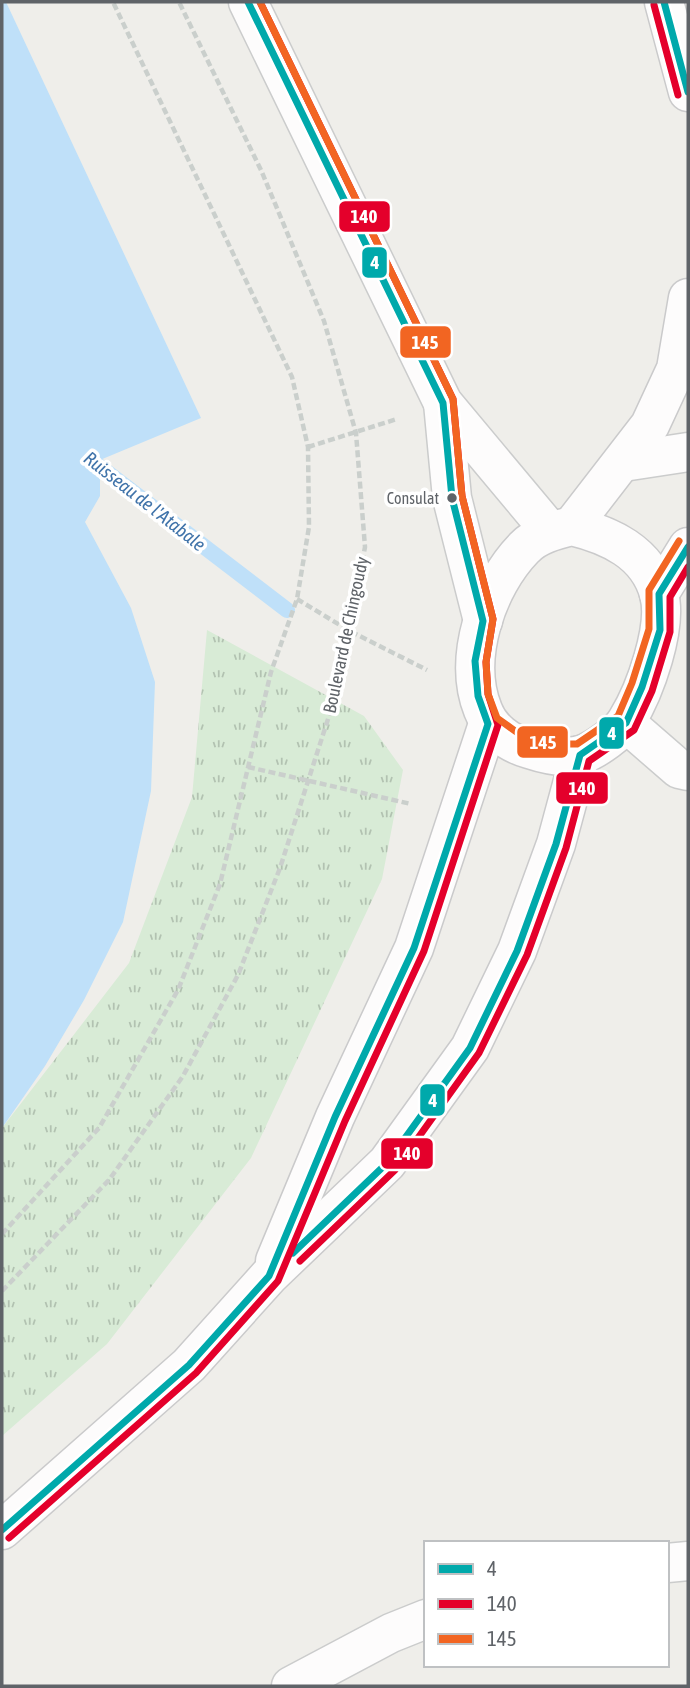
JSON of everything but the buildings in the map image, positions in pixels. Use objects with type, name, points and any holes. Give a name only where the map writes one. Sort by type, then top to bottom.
[{"type":"main road","points":[[248,2],[443,403],[561,529],[602,534],[627,547],[647,569],[659,594],[660,630],[642,687],[626,723],[580,755],[548,755],[517,746],[483,710]]},
{"type":"main road","points":[[664,2],[688,92]]},
{"type":"main road","points":[[270,1276],[335,1117],[414,948],[457,814],[483,710],[475,661],[483,621],[502,578],[525,547],[561,529],[623,462],[650,425],[676,369],[688,298]]},
{"type":"main road","points":[[443,403],[452,498],[483,621]]},
{"type":"main road","points":[[623,462],[688,452]]},
{"type":"main road","points":[[659,594],[688,547]]},
{"type":"main road","points":[[626,723],[679,769],[688,771]]},
{"type":"main road","points":[[2,1530],[190,1365],[270,1276],[387,1163],[470,1048],[517,951],[556,844],[580,755]]},
{"type":"main road","points":[[669,1563],[688,1561]]},
{"type":"main road","points":[[291,1686],[391,1633],[424,1620]]},
{"type":"path","points":[[2,1234],[99,1128],[178,990],[220,884],[271,672],[298,598],[310,527],[308,447],[292,377],[113,2]]},
{"type":"path","name":"Boulevard de Chingoudy","points":[[2,1291],[109,1180],[183,1076],[238,975],[310,782],[339,685],[365,547],[356,433],[324,321],[261,170],[179,2]]},
{"type":"path","points":[[308,447],[443,403]]},
{"type":"path","points":[[298,598],[483,710]]},
{"type":"path","points":[[248,767],[457,814]]},
{"type":"green space","points":[[207,630],[364,716],[403,770],[382,879],[251,1158],[107,1344],[2,1436],[2,1128],[129,963],[192,797]]},
{"type":"water","points":[[2,2],[6,2],[201,418],[100,460],[100,496],[85,522],[131,608],[155,682],[151,791],[123,922],[84,1000],[45,1066],[2,1128]]},
{"type":"waterway","name":"Ruisseau de l'Atabale","points":[[83,454],[287,610]]},
{"type":"transit line","name":"4","points":[[2,1530],[189,1365],[269,1276],[335,1117],[414,948],[488,724],[478,696],[475,661],[483,621],[452,498],[443,403],[248,2]]},
{"type":"transit line","name":"140","points":[[9,1538],[196,1373],[278,1281],[345,1121],[424,951],[498,725],[488,694],[486,662],[493,619],[462,496],[453,399],[260,2]]},
{"type":"transit line","name":"145","points":[[260,2],[453,399],[462,496],[493,619],[486,662],[488,694],[497,718],[522,736],[549,744],[577,744],[618,716],[632,683],[649,629],[649,590],[679,541]]},
{"type":"transit line","name":"4","points":[[664,2],[688,92]]},
{"type":"transit line","name":"140","points":[[654,5],[678,95]]},
{"type":"transit line","name":"4","points":[[293,1253],[387,1163],[470,1048],[517,951],[556,844],[580,755],[626,723],[642,687],[660,630],[659,594],[688,547]]},
{"type":"transit line","name":"140","points":[[300,1261],[395,1170],[479,1053],[527,955],[566,848],[589,761],[634,730],[652,691],[670,632],[670,597],[688,567]]},
{"type":"place","name":"Consulat","points":[[452,498]]}]
